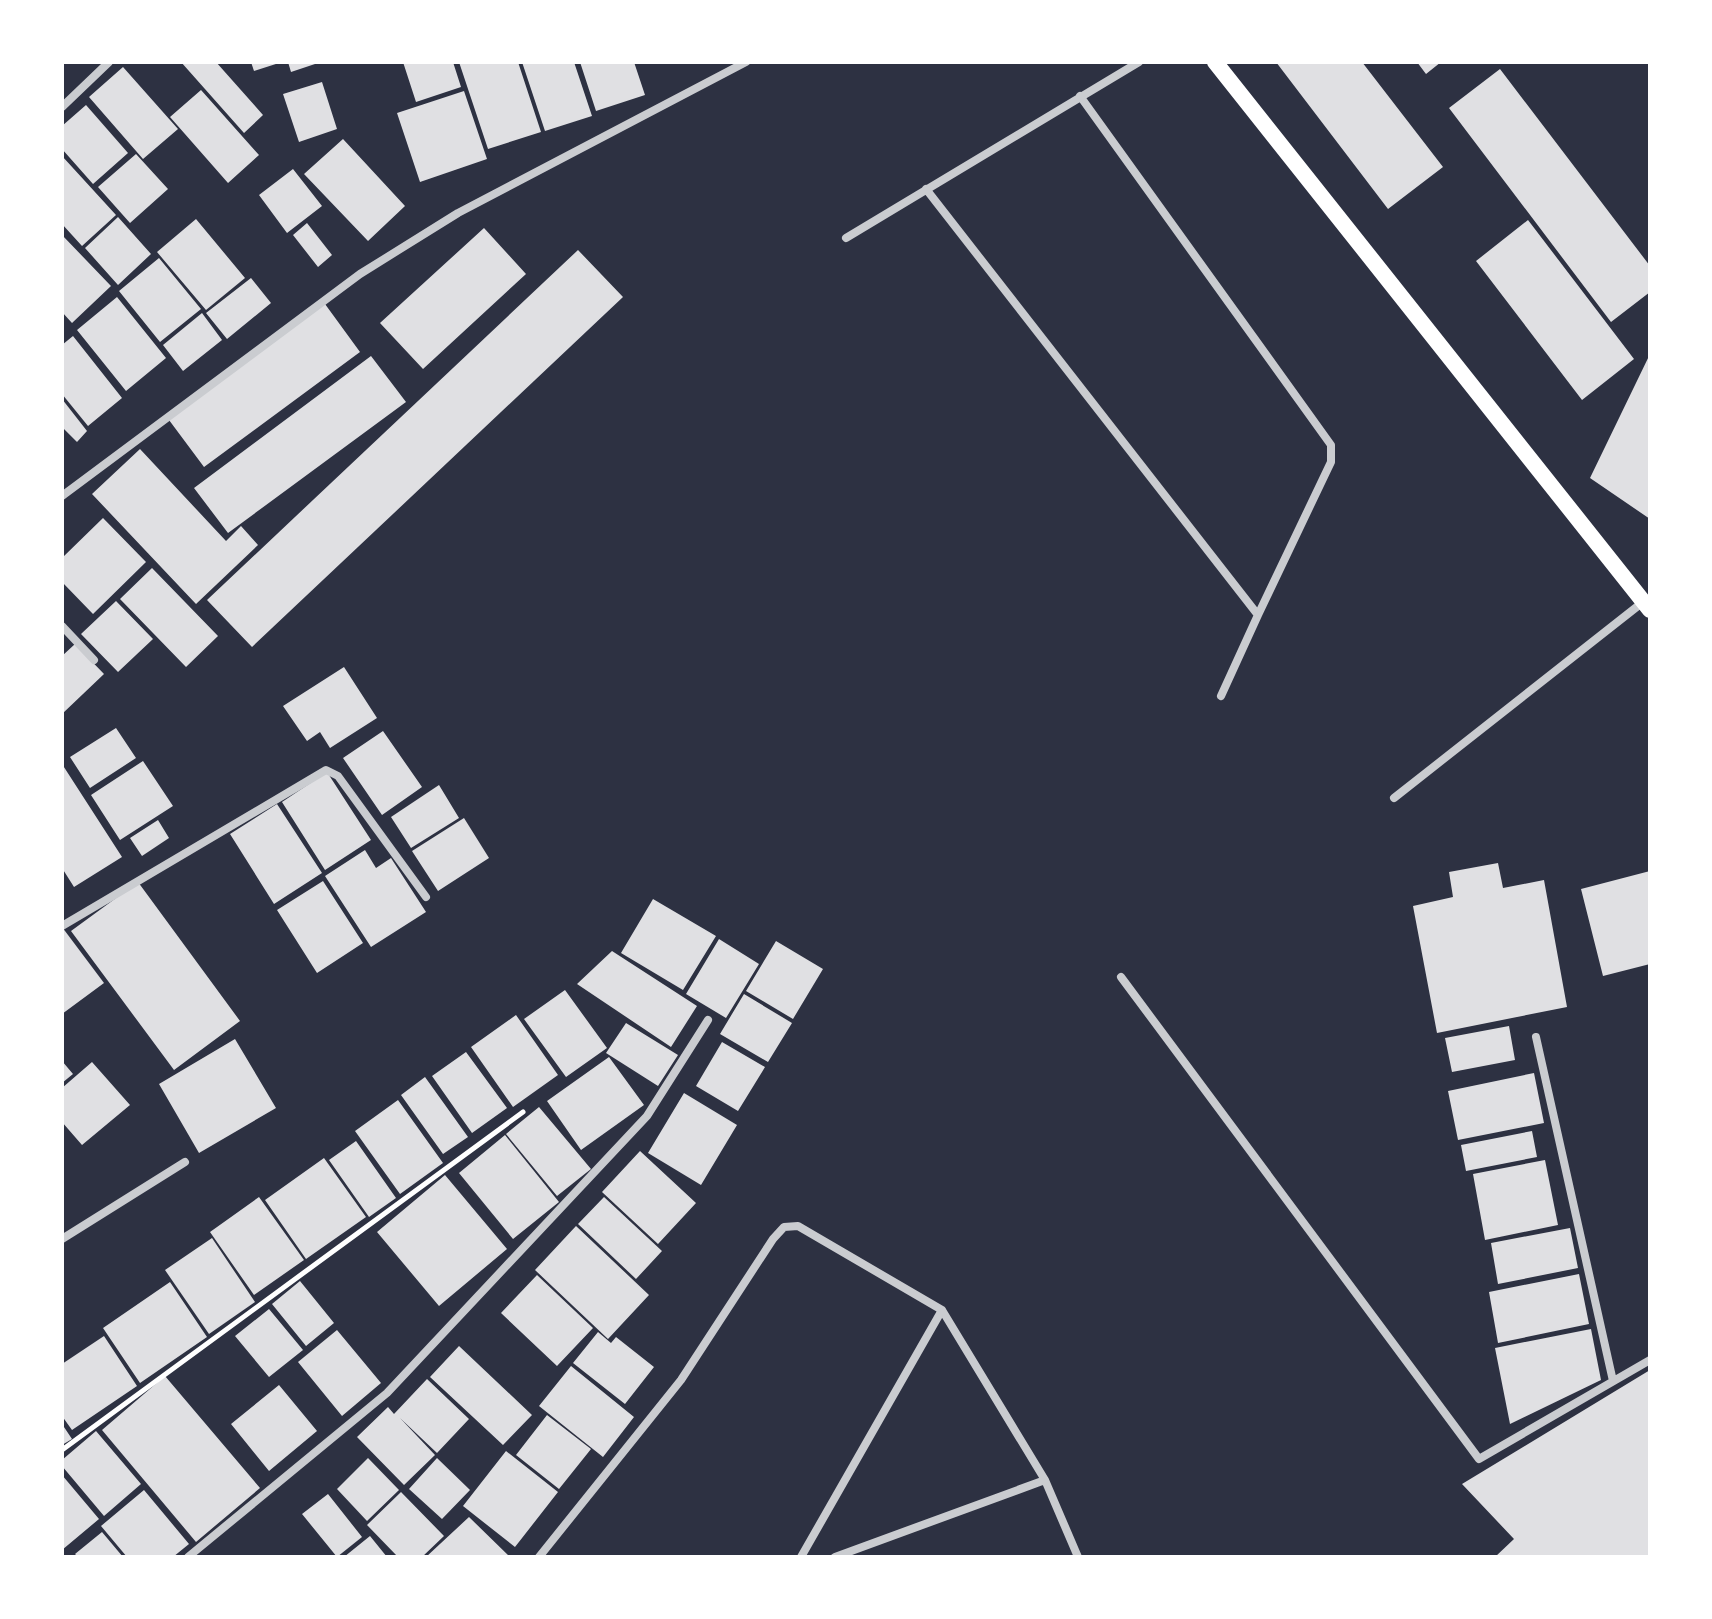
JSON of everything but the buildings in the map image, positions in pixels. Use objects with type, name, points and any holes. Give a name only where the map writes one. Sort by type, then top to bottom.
[{"type":"main road","points":[[1215,62],[1647,606]]},
{"type":"street","points":[[62,107],[109,62]]},
{"type":"street","points":[[62,496],[360,274],[458,213],[746,62]]},
{"type":"street","points":[[846,238],[1139,62]]},
{"type":"street","points":[[1080,96],[1331,445],[1331,462],[1221,696]]},
{"type":"street","points":[[926,189],[1258,615]]},
{"type":"street","points":[[1394,798],[1647,606]]},
{"type":"street","points":[[62,626],[94,660]]},
{"type":"street","points":[[62,926],[326,770],[338,776],[426,897]]},
{"type":"street","points":[[1121,977],[1479,1459],[1650,1360]]},
{"type":"street","points":[[188,1557],[387,1393],[647,1116],[708,1020]]},
{"type":"street","points":[[1536,1037],[1613,1381]]},
{"type":"street","points":[[62,1239],[185,1162]]},
{"type":"street","points":[[539,1557],[681,1380],[773,1239],[784,1227],[798,1226],[942,1310],[1045,1480],[1078,1557]]},
{"type":"street","points":[[801,1557],[942,1310]]},
{"type":"street","points":[[835,1557],[1045,1480]]},
{"type":"path","points":[[62,1450],[523,1112]]}]
